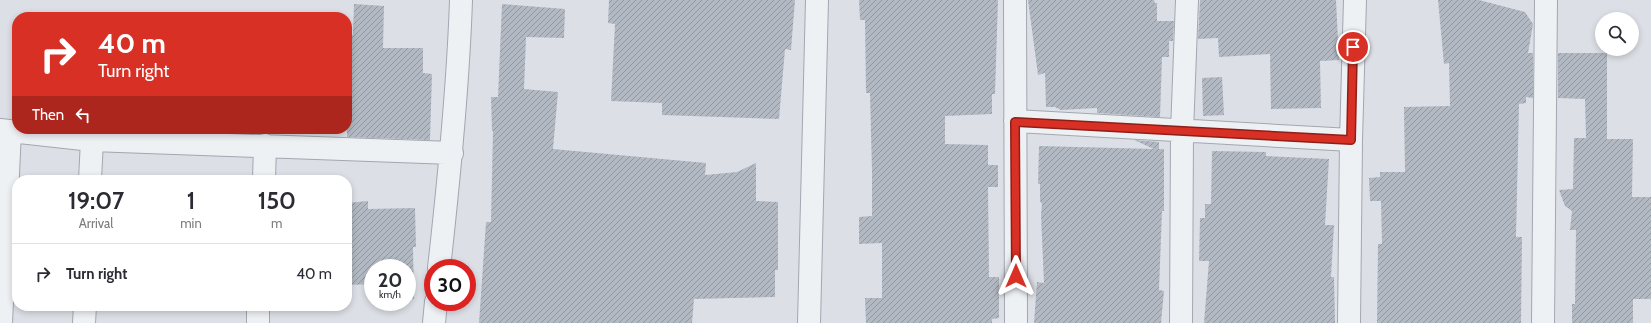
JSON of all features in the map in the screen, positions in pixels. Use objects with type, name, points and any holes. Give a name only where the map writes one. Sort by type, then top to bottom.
[{"type":"street","points":[[440,259],[452,153],[459,72],[461,0]]},
{"type":"street","points":[[809,323],[817,0]]},
{"type":"street","points":[[1015,0],[1016,323]]},
{"type":"street","points":[[1181,323],[1182,132],[1187,0]]},
{"type":"street","points":[[1349,323],[1354,0]]},
{"type":"street","points":[[1543,323],[1546,0]]},
{"type":"street","points":[[1015,122],[1351,140]]},
{"type":"street","points":[[1,323],[5,131]]},
{"type":"street","points":[[34,134],[92,140],[265,145],[452,153]]},
{"type":"street","points":[[90,175],[92,140]]},
{"type":"street","points":[[264,175],[265,145]]},
{"type":"street","points":[[84,323],[85,311]]},
{"type":"street","points":[[258,311],[258,323]]},
{"type":"street","points":[[434,323],[435,311]]},
{"type":"building","points":[[609,0],[795,0],[791,50],[785,49],[779,119],[662,115],[662,103],[611,101],[615,24],[608,23]]},
{"type":"building","points":[[859,0],[998,0],[995,94],[992,94],[992,114],[945,116],[945,144],[988,145],[988,165],[998,165],[998,187],[988,187],[989,277],[999,277],[999,318],[992,319],[992,323],[866,323],[865,298],[882,298],[882,243],[859,244],[859,217],[872,216],[872,171],[870,93],[866,93],[865,20],[860,20]]},
{"type":"building","points":[[1028,0],[1154,0],[1155,3],[1157,3],[1157,21],[1174,21],[1173,41],[1169,41],[1169,57],[1162,57],[1160,117],[1097,113],[1097,108],[1061,110],[1055,107],[1046,107],[1045,73],[1038,75]]},
{"type":"building","points":[[1200,0],[1336,0],[1339,60],[1320,61],[1321,108],[1271,109],[1270,54],[1219,57],[1218,38],[1198,39]]},
{"type":"building","points":[[1438,0],[1479,0],[1525,12],[1533,24],[1528,53],[1533,53],[1533,98],[1526,97],[1526,103],[1519,104],[1516,237],[1522,237],[1521,323],[1377,323],[1378,244],[1382,244],[1381,201],[1370,201],[1369,178],[1380,177],[1380,172],[1405,172],[1404,107],[1450,106],[1449,63],[1444,64]]},
{"type":"building","points":[[354,4],[384,6],[383,48],[423,48],[423,73],[432,74],[430,140],[347,137],[347,134],[352,134]]},
{"type":"building","points":[[502,4],[565,9],[564,38],[526,37],[524,89],[558,92],[553,149],[706,163],[705,175],[737,172],[756,163],[756,201],[778,202],[778,270],[775,270],[775,297],[694,299],[692,323],[479,323],[486,222],[491,222],[493,131],[491,97],[498,97]]},
{"type":"building","points":[[1558,53],[1595,53],[1595,56],[1607,56],[1607,139],[1633,139],[1632,197],[1651,197],[1651,299],[1633,299],[1633,323],[1572,323],[1572,304],[1575,304],[1576,230],[1570,230],[1572,211],[1565,206],[1559,190],[1573,189],[1574,138],[1586,138],[1585,99],[1558,98]]},
{"type":"building","points":[[1222,77],[1224,115],[1203,116],[1202,78]]},
{"type":"building","points":[[1134,140],[1159,142],[1159,149],[1164,149],[1164,211],[1162,211],[1159,290],[1164,291],[1161,323],[1034,323],[1037,282],[1044,283],[1041,215],[1042,204],[1040,201],[1040,184],[1038,184],[1039,146],[1154,149]]},
{"type":"building","points":[[1212,151],[1266,152],[1266,156],[1329,159],[1325,225],[1334,225],[1331,277],[1334,277],[1335,323],[1204,323],[1209,261],[1199,261],[1200,218],[1205,218],[1205,204],[1211,204]]},
{"type":"building","points":[[368,201],[368,209],[415,208],[416,247],[413,247],[413,259],[364,259],[364,284],[352,285],[352,203]]},
{"type":"route","points":[[1016,276],[1015,122],[1351,140],[1353,47]]}]
